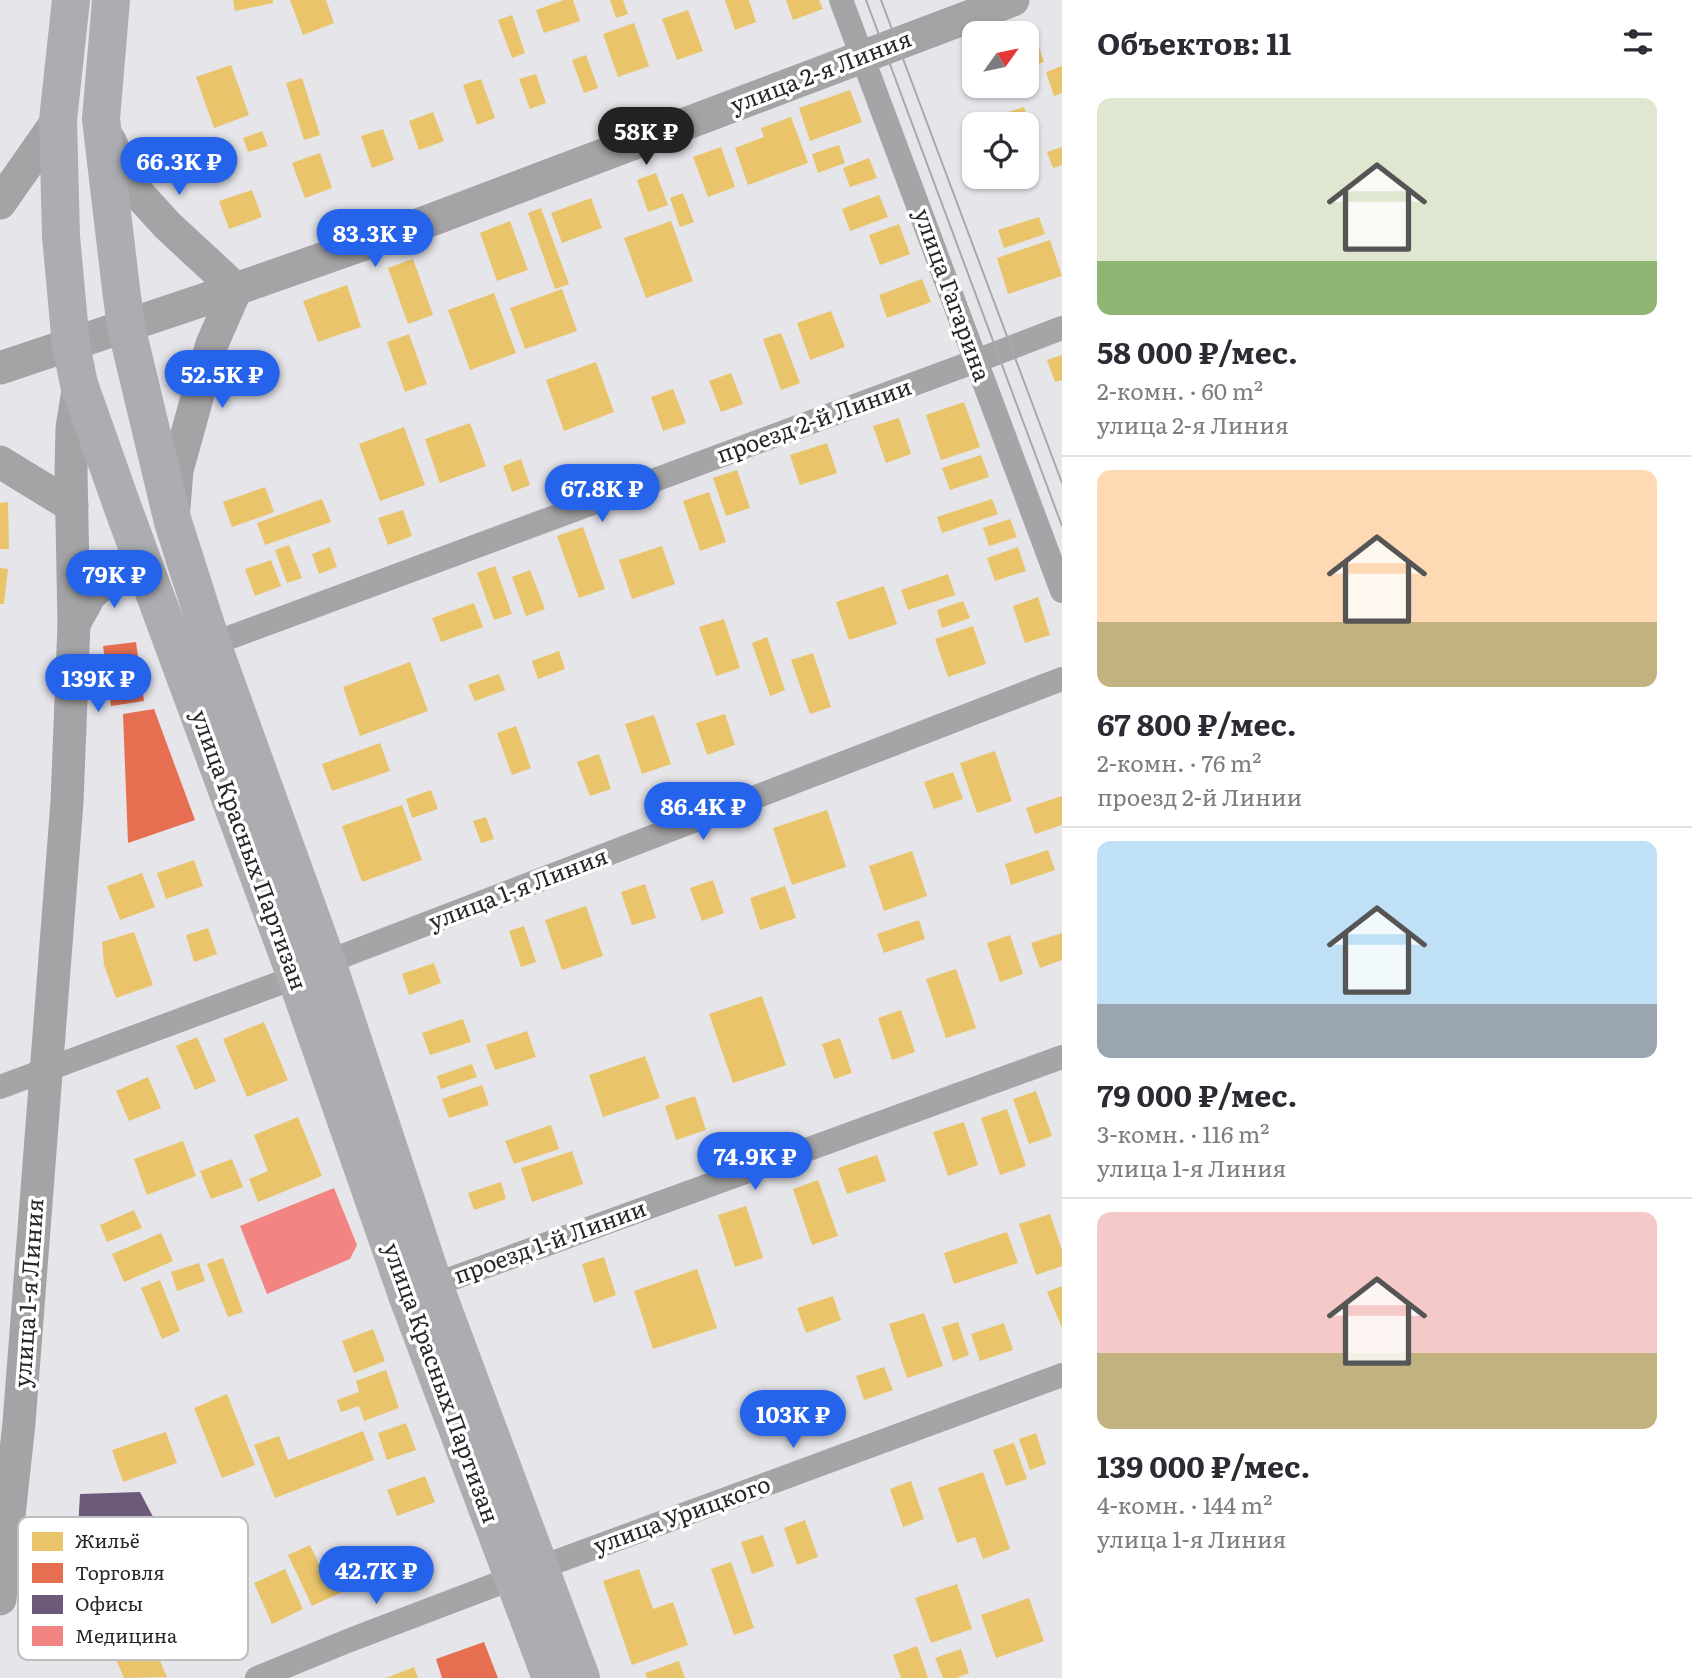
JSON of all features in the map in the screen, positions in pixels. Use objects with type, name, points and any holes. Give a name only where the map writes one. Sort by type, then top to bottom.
[{"type":"highway","name":"улица Красных Партизан","points":[[71,0],[58,120],[61,236],[71,345],[79,384],[151,580],[311,970],[433,1285],[526,1573],[551,1678]]},
{"type":"highway","name":"улица Красных Партизан","points":[[111,0],[101,119],[126,326],[173,522],[311,970],[407,1295],[526,1573],[581,1678]]},
{"type":"street","name":"улица Гагарина","points":[[841,0],[1062,591]]},
{"type":"street","name":"улица 2-я Линия","points":[[0,368],[410,228],[1013,0]]},
{"type":"street","points":[[101,119],[127,181],[167,225],[236,289],[212,344],[177,470],[173,522]]},
{"type":"street","points":[[0,204],[58,120]]},
{"type":"street","name":"проезд 2-й Линии","points":[[212,644],[1062,328]]},
{"type":"street","name":"улица 1-я Линия","points":[[0,1599],[19,1423],[67,802],[74,624],[72,428],[79,384]]},
{"type":"street","points":[[0,463],[72,506]]},
{"type":"street","name":"улица 1-я Линия","points":[[74,624],[90,595],[106,581],[134,576],[151,580]]},
{"type":"street","name":"улица 1-я Линия","points":[[0,1087],[311,970],[1062,679]]},
{"type":"street","name":"проезд 1-й Линии","points":[[433,1285],[1062,1057]]},
{"type":"street","name":"улица Урицкого","points":[[257,1678],[526,1573],[1062,1376]]},
{"type":"building: Жильё","points":[[233,0],[273,0],[273,3],[235,11]]},
{"type":"building: Жильё","points":[[290,0],[326,0],[334,23],[303,35]]},
{"type":"building: Жильё","points":[[564,0],[573,0],[580,21],[544,33],[536,10]]},
{"type":"building: Жильё","points":[[610,0],[623,0],[628,14],[616,18]]},
{"type":"building: Жильё","points":[[725,0],[749,0],[756,22],[735,30]]},
{"type":"building: Жильё","points":[[786,0],[819,0],[823,9],[793,20]]},
{"type":"building: Жильё","points":[[688,10],[703,51],[677,60],[662,19]]},
{"type":"building: Жильё","points":[[512,15],[525,53],[512,58],[498,20]]},
{"type":"building: Жильё","points":[[634,23],[649,66],[618,77],[603,34]]},
{"type":"building: Жильё","points":[[586,55],[598,88],[584,93],[572,60]]},
{"type":"building: Жильё","points":[[231,65],[249,115],[214,128],[196,77]]},
{"type":"building: Жильё","points":[[1062,66],[1062,93],[1054,96],[1046,72]]},
{"type":"building: Жильё","points":[[536,74],[546,103],[530,109],[519,79]]},
{"type":"building: Жильё","points":[[302,78],[320,135],[304,140],[286,83]]},
{"type":"building: Жильё","points":[[481,79],[495,118],[477,125],[463,85]]},
{"type":"building: Жильё","points":[[850,90],[862,122],[810,141],[799,108]]},
{"type":"building: Жильё","points":[[1024,107],[1026,112],[1008,112]]},
{"type":"building: Жильё","points":[[433,112],[444,141],[419,150],[409,121]]},
{"type":"building: Жильё","points":[[791,117],[808,163],[748,185],[735,148],[764,137],[761,128]]},
{"type":"building: Жильё","points":[[383,129],[394,160],[372,168],[361,136]]},
{"type":"building: Жильё","points":[[262,131],[268,146],[248,152],[243,138]]},
{"type":"building: Жильё","points":[[839,145],[845,163],[818,173],[812,154]]},
{"type":"building: Жильё","points":[[721,147],[735,187],[708,197],[693,157]]},
{"type":"building: Жильё","points":[[1062,147],[1062,165],[1053,168],[1047,152]]},
{"type":"building: Жильё","points":[[320,153],[332,188],[305,198],[292,163]]},
{"type":"building: Жильё","points":[[869,158],[877,178],[850,187],[843,168]]},
{"type":"building: Жильё","points":[[656,173],[668,205],[648,212],[637,180]]},
{"type":"building: Жильё","points":[[252,190],[262,217],[229,229],[219,201]]},
{"type":"building: Жильё","points":[[683,193],[694,222],[680,227],[670,198]]},
{"type":"building: Жильё","points":[[879,195],[888,217],[850,231],[842,209]]},
{"type":"building: Жильё","points":[[591,198],[602,228],[562,243],[551,213]]},
{"type":"building: Жильё","points":[[541,208],[569,284],[555,289],[528,213]]},
{"type":"building: Жильё","points":[[1039,217],[1045,234],[1004,248],[998,230]]},
{"type":"building: Жильё","points":[[510,221],[528,270],[497,281],[480,233]]},
{"type":"building: Жильё","points":[[671,221],[693,281],[646,298],[624,238]]},
{"type":"building: Жильё","points":[[899,224],[910,254],[880,265],[869,235]]},
{"type":"building: Жильё","points":[[1050,240],[1062,276],[1008,294],[997,258]]},
{"type":"building: Жильё","points":[[413,259],[433,315],[408,324],[388,268]]},
{"type":"building: Жильё","points":[[922,279],[931,302],[887,318],[879,295]]},
{"type":"building: Жильё","points":[[347,285],[361,327],[318,342],[303,301]]},
{"type":"building: Жильё","points":[[562,289],[577,331],[525,349],[510,308]]},
{"type":"building: Жильё","points":[[494,293],[516,353],[470,370],[448,310]]},
{"type":"building: Жильё","points":[[831,311],[845,347],[810,360],[797,323]]},
{"type":"building: Жильё","points":[[781,333],[800,383],[781,390],[763,339]]},
{"type":"building: Жильё","points":[[409,334],[427,384],[405,392],[387,342]]},
{"type":"building: Жильё","points":[[1062,355],[1062,380],[1055,382],[1047,360]]},
{"type":"building: Жильё","points":[[596,362],[614,412],[564,431],[546,380]]},
{"type":"building: Жильё","points":[[731,373],[743,404],[721,412],[709,381]]},
{"type":"building: Жильё","points":[[673,389],[686,423],[663,431],[651,397]]},
{"type":"building: Жильё","points":[[964,402],[980,447],[941,460],[926,415]]},
{"type":"building: Жильё","points":[[899,418],[911,454],[886,463],[873,426]]},
{"type":"building: Жильё","points":[[470,423],[486,466],[440,483],[425,439]]},
{"type":"building: Жильё","points":[[404,427],[425,485],[380,501],[359,444]]},
{"type":"building: Жильё","points":[[827,443],[837,473],[800,485],[790,455]]},
{"type":"building: Жильё","points":[[981,455],[989,477],[950,490],[942,468]]},
{"type":"building: Жильё","points":[[521,459],[530,485],[512,492],[503,466]]},
{"type":"building: Жильё","points":[[737,470],[750,508],[726,516],[713,478]]},
{"type":"building: Жильё","points":[[265,487],[274,512],[232,527],[223,502]]},
{"type":"building: Жильё","points":[[709,492],[726,542],[700,551],[683,501]]},
{"type":"building: Жильё","points":[[322,499],[331,522],[265,545],[257,523]]},
{"type":"building: Жильё","points":[[992,499],[998,514],[942,533],[937,517]]},
{"type":"building: Жильё","points":[[8,502],[9,549],[0,549],[0,503]]},
{"type":"building: Жильё","points":[[403,510],[412,536],[388,545],[378,518]]},
{"type":"building: Жильё","points":[[1010,519],[1017,537],[989,546],[983,528]]},
{"type":"building: Жильё","points":[[583,527],[605,589],[579,598],[557,536]]},
{"type":"building: Жильё","points":[[289,545],[302,578],[287,583],[275,550]]},
{"type":"building: Жильё","points":[[662,546],[675,584],[632,599],[619,560]]},
{"type":"building: Жильё","points":[[330,547],[337,567],[319,574],[312,554]]},
{"type":"building: Жильё","points":[[1018,547],[1026,571],[995,581],[987,558]]},
{"type":"building: Жильё","points":[[271,560],[281,586],[255,596],[245,569]]},
{"type":"building: Жильё","points":[[495,566],[512,614],[494,620],[477,573]]},
{"type":"building: Жильё","points":[[0,568],[8,569],[4,604],[0,604]]},
{"type":"building: Жильё","points":[[530,570],[545,609],[526,616],[512,577]]},
{"type":"building: Жильё","points":[[948,574],[955,595],[908,610],[901,590]]},
{"type":"building: Жильё","points":[[884,586],[897,624],[849,640],[836,602]]},
{"type":"building: Жильё","points":[[1038,597],[1050,635],[1025,643],[1013,606]]},
{"type":"building: Жильё","points":[[963,601],[970,618],[942,628],[937,610]]},
{"type":"building: Жильё","points":[[474,603],[483,627],[441,642],[432,618]]},
{"type":"building: Жильё","points":[[724,619],[740,668],[716,676],[699,627]]},
{"type":"building: Жильё","points":[[973,626],[986,664],[948,677],[935,639]]},
{"type":"building: Жильё","points":[[767,637],[785,690],[770,696],[752,643]]},
{"type":"building: Жильё","points":[[559,651],[565,669],[538,679],[532,661]]},
{"type":"building: Жильё","points":[[813,653],[831,707],[810,714],[791,660]]},
{"type":"building: Жильё","points":[[410,662],[428,711],[360,736],[343,687]]},
{"type":"building: Жильё","points":[[499,674],[505,690],[475,701],[468,685]]},
{"type":"building: Жильё","points":[[725,714],[735,745],[707,755],[696,723]]},
{"type":"building: Жильё","points":[[654,715],[671,764],[642,774],[625,724]]},
{"type":"building: Жильё","points":[[516,726],[531,768],[512,775],[497,733]]},
{"type":"building: Жильё","points":[[380,743],[390,771],[332,791],[322,764]]},
{"type":"building: Жильё","points":[[995,751],[1012,801],[977,813],[960,763]]},
{"type":"building: Жильё","points":[[599,754],[611,789],[590,796],[577,762]]},
{"type":"building: Жильё","points":[[953,772],[963,799],[934,809],[924,782]]},
{"type":"building: Жильё","points":[[431,790],[438,809],[412,818],[406,799]]},
{"type":"building: Жильё","points":[[1062,796],[1062,825],[1035,834],[1026,808]]},
{"type":"building: Жильё","points":[[402,805],[422,860],[362,882],[342,826]]},
{"type":"building: Жильё","points":[[827,810],[846,867],[792,885],[773,828]]},
{"type":"building: Жильё","points":[[486,817],[494,839],[481,843],[473,821]]},
{"type":"building: Жильё","points":[[1048,850],[1055,870],[1011,885],[1005,864]]},
{"type":"building: Жильё","points":[[912,851],[927,896],[884,911],[869,866]]},
{"type":"building: Жильё","points":[[194,860],[203,886],[166,899],[157,873]]},
{"type":"building: Жильё","points":[[142,873],[155,907],[120,920],[107,886]]},
{"type":"building: Жильё","points":[[713,880],[724,913],[702,921],[690,888]]},
{"type":"building: Жильё","points":[[645,884],[656,918],[632,925],[621,892]]},
{"type":"building: Жильё","points":[[785,886],[796,918],[760,930],[750,898]]},
{"type":"building: Жильё","points":[[586,906],[603,956],[562,970],[545,920]]},
{"type":"building: Жильё","points":[[919,920],[925,939],[884,953],[877,934]]},
{"type":"building: Жильё","points":[[524,926],[536,962],[521,967],[509,931]]},
{"type":"building: Жильё","points":[[208,928],[217,954],[194,962],[186,935]]},
{"type":"building: Жильё","points":[[134,932],[153,985],[116,998],[104,965],[102,942]]},
{"type":"building: Жильё","points":[[1062,933],[1062,960],[1040,968],[1031,943]]},
{"type":"building: Жильё","points":[[1010,935],[1023,974],[1000,982],[987,943]]},
{"type":"building: Жильё","points":[[434,963],[441,983],[409,995],[402,974]]},
{"type":"building: Жильё","points":[[956,969],[976,1028],[946,1038],[926,979]]},
{"type":"building: Жильё","points":[[762,996],[786,1065],[733,1083],[709,1014]]},
{"type":"building: Жильё","points":[[901,1010],[915,1052],[892,1060],[878,1018]]},
{"type":"building: Жильё","points":[[463,1019],[471,1042],[430,1055],[422,1033]]},
{"type":"building: Жильё","points":[[264,1022],[288,1080],[247,1097],[223,1039]]},
{"type":"building: Жильё","points":[[527,1031],[536,1057],[495,1070],[486,1045]]},
{"type":"building: Жильё","points":[[197,1037],[216,1081],[195,1090],[176,1046]]},
{"type":"building: Жильё","points":[[840,1038],[852,1073],[834,1079],[822,1044]]},
{"type":"building: Жильё","points":[[645,1056],[660,1098],[603,1117],[589,1075]]},
{"type":"building: Жильё","points":[[472,1064],[477,1077],[441,1089],[437,1076]]},
{"type":"building: Жильё","points":[[148,1077],[161,1108],[129,1121],[116,1091]]},
{"type":"building: Жильё","points":[[482,1085],[489,1105],[449,1118],[442,1099]]},
{"type":"building: Жильё","points":[[1036,1091],[1052,1136],[1029,1144],[1013,1099]]},
{"type":"building: Жильё","points":[[695,1096],[706,1130],[676,1140],[665,1106]]},
{"type":"building: Жильё","points":[[1007,1109],[1026,1166],[1000,1175],[981,1118]]},
{"type":"building: Жильё","points":[[298,1117],[322,1176],[258,1202],[249,1179],[268,1171],[254,1135]]},
{"type":"building: Жильё","points":[[964,1122],[978,1165],[948,1176],[933,1132]]},
{"type":"building: Жильё","points":[[551,1125],[559,1149],[514,1164],[505,1141]]},
{"type":"building: Жильё","points":[[183,1141],[196,1176],[147,1195],[134,1159]]},
{"type":"building: Жильё","points":[[572,1151],[583,1184],[532,1202],[521,1168]]},
{"type":"building: Жильё","points":[[877,1155],[886,1181],[847,1194],[838,1168]]},
{"type":"building: Жильё","points":[[232,1159],[243,1187],[211,1199],[200,1171]]},
{"type":"building: Жильё","points":[[818,1180],[838,1236],[812,1245],[793,1189]]},
{"type":"building: Жильё","points":[[501,1182],[506,1199],[474,1210],[468,1193]]},
{"type":"building: Жильё","points":[[746,1206],[763,1258],[735,1267],[718,1215]]},
{"type":"building: Жильё","points":[[134,1210],[142,1228],[107,1242],[100,1225]]},
{"type":"building: Жильё","points":[[1050,1214],[1062,1250],[1062,1266],[1036,1275],[1019,1224]]},
{"type":"building: Жильё","points":[[1007,1232],[1018,1263],[954,1284],[944,1253]]},
{"type":"building: Жильё","points":[[161,1233],[173,1261],[124,1282],[112,1254]]},
{"type":"building: Жильё","points":[[604,1257],[616,1295],[594,1303],[582,1264]]},
{"type":"building: Жильё","points":[[223,1258],[243,1312],[228,1317],[207,1264]]},
{"type":"building: Жильё","points":[[199,1263],[205,1281],[177,1291],[171,1272]]},
{"type":"building: Жильё","points":[[697,1269],[717,1328],[653,1349],[634,1291]]},
{"type":"building: Жильё","points":[[160,1280],[180,1331],[162,1339],[141,1288]]},
{"type":"building: Жильё","points":[[1062,1286],[1062,1328],[1047,1292]]},
{"type":"building: Жильё","points":[[833,1296],[841,1320],[806,1333],[797,1308]]},
{"type":"building: Жильё","points":[[924,1313],[943,1366],[907,1378],[889,1324]]},
{"type":"building: Жильё","points":[[958,1322],[969,1355],[953,1361],[942,1327]]},
{"type":"building: Жильё","points":[[1004,1323],[1013,1350],[980,1361],[971,1334]]},
{"type":"building: Жильё","points":[[373,1329],[385,1361],[354,1373],[342,1341]]},
{"type":"building: Жильё","points":[[884,1367],[893,1390],[864,1400],[856,1376]]},
{"type":"building: Жильё","points":[[386,1370],[399,1408],[364,1421],[359,1406],[341,1412],[337,1400],[359,1392],[356,1381]]},
{"type":"building: Жильё","points":[[227,1394],[255,1465],[222,1478],[194,1408]]},
{"type":"building: Жильё","points":[[406,1423],[416,1450],[387,1460],[378,1433]]},
{"type":"building: Жильё","points":[[363,1431],[374,1460],[275,1498],[254,1445],[279,1436],[288,1460]]},
{"type":"building: Жильё","points":[[166,1432],[177,1463],[123,1482],[112,1450]]},
{"type":"building: Жильё","points":[[1036,1433],[1046,1464],[1030,1470],[1019,1439]]},
{"type":"building: Жильё","points":[[1014,1443],[1027,1479],[1006,1486],[993,1450]]},
{"type":"building: Жильё","points":[[983,1472],[1010,1549],[983,1559],[975,1537],[957,1543],[938,1488]]},
{"type":"building: Жильё","points":[[425,1476],[435,1502],[397,1516],[387,1490]]},
{"type":"building: Жильё","points":[[911,1481],[924,1519],[903,1527],[890,1489]]},
{"type":"building: Жильё","points":[[805,1520],[818,1557],[797,1565],[784,1528]]},
{"type":"building: Жильё","points":[[763,1535],[774,1566],[752,1574],[741,1542]]},
{"type":"building: Жильё","points":[[310,1545],[319,1564],[356,1547],[371,1579],[312,1606],[288,1555]]},
{"type":"building: Жильё","points":[[731,1562],[754,1628],[734,1635],[711,1569]]},
{"type":"building: Жильё","points":[[285,1569],[303,1609],[272,1624],[254,1583]]},
{"type":"building: Жильё","points":[[639,1569],[653,1609],[673,1602],[688,1645],[632,1665],[603,1581]]},
{"type":"building: Жильё","points":[[957,1584],[972,1629],[931,1643],[915,1598]]},
{"type":"building: Жильё","points":[[1029,1598],[1044,1641],[996,1658],[981,1615]]},
{"type":"building: Жильё","points":[[917,1646],[928,1678],[901,1678],[893,1655]]},
{"type":"building: Жильё","points":[[961,1649],[969,1673],[956,1678],[943,1678],[935,1658]]},
{"type":"building: Жильё","points":[[116,1660],[160,1660],[167,1677],[124,1678]]},
{"type":"building: Жильё","points":[[679,1661],[685,1678],[647,1678],[645,1673]]},
{"type":"building: Жильё","points":[[414,1667],[418,1678],[386,1678]]},
{"type":"building: Торговля","points":[[136,642],[144,701],[111,706],[103,646]]},
{"type":"building: Торговля","points":[[154,709],[195,820],[128,843],[123,714]]},
{"type":"building: Торговля","points":[[484,1642],[498,1678],[442,1678],[436,1659]]},
{"type":"building: Офисы","points":[[140,1492],[153,1517],[79,1517],[80,1494]]},
{"type":"building: Медицина","points":[[334,1188],[357,1245],[350,1259],[267,1294],[240,1226]]},
{"type":"tram line","points":[[866,0],[1062,526]]},
{"type":"tram line","points":[[881,0],[1062,483]]}]
